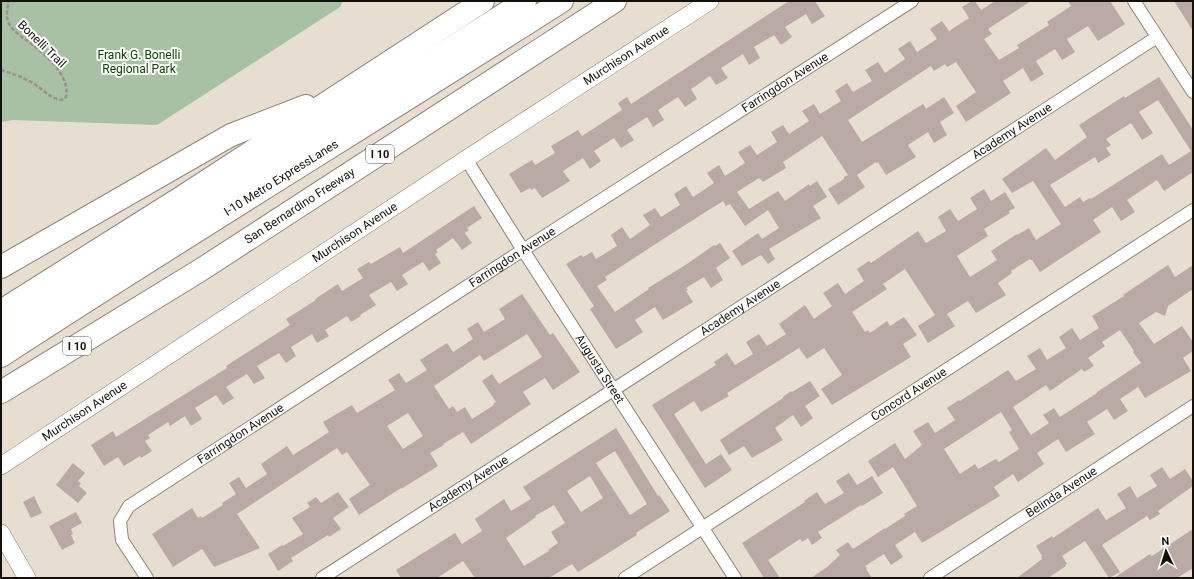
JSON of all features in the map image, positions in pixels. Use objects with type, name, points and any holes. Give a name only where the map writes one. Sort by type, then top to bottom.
[{"type":"highway","points":[[1,311],[182,197],[483,1]]},
{"type":"highway","name":"I-10 Metro ExpressLanes","points":[[1,333],[525,1]]},
{"type":"highway","name":"I-10 Metro ExpressLanes","points":[[1,356],[212,220],[327,150],[562,1]]},
{"type":"highway","name":"San Bernardino Freeway","points":[[1,392],[199,271],[615,1]]},
{"type":"highway","points":[[1,267],[231,135],[348,89]]},
{"type":"street","name":"Murchison Avenue","points":[[1,466],[466,159],[710,1]]},
{"type":"street","name":"Farringdon Avenue","points":[[147,578],[122,540],[120,521],[129,506],[523,250],[912,1]]},
{"type":"street","points":[[1134,1],[1193,92]]},
{"type":"street","name":"Academy Avenue","points":[[322,578],[1157,37]]},
{"type":"street","name":"Augusta Street","points":[[466,159],[613,390],[736,578]]},
{"type":"street","name":"Concord Avenue","points":[[625,578],[1193,210]]},
{"type":"street","name":"Belinda Avenue","points":[[930,578],[1193,406]]},
{"type":"street","points":[[1,533],[27,578]]},
{"type":"path","name":"Bonelli Trail","points":[[1,70],[25,79],[54,98],[62,100],[66,97],[67,88],[62,76],[47,58],[17,33],[9,23],[7,10],[9,1]]},
{"type":"green space","name":"Frank G. Bonelli Regional Park","points":[[1,1],[343,1],[340,7],[157,125],[13,120],[1,122]]},
{"type":"building","points":[[789,1],[815,1],[825,16],[812,24],[806,14],[785,27],[792,37],[781,45],[774,35],[754,47],[760,58],[749,65],[743,54],[721,68],[728,78],[716,85],[710,76],[691,89],[697,99],[685,107],[678,97],[658,110],[664,120],[653,127],[647,117],[627,130],[634,140],[621,148],[614,138],[594,151],[601,161],[590,169],[583,158],[563,171],[570,181],[542,198],[535,188],[531,190],[530,188],[521,193],[509,174],[532,160],[535,165],[555,153],[551,146],[578,130],[582,136],[622,110],[618,103],[627,97],[631,104]]},
{"type":"building","points":[[972,1],[975,1],[981,10],[995,1],[1031,1],[988,29],[992,34],[984,39],[999,60],[1019,48],[1017,45],[1049,25],[1047,22],[1071,6],[1068,1],[1110,1],[1125,24],[1098,41],[1088,26],[1067,39],[1075,52],[1062,60],[1055,49],[1036,61],[1044,74],[1031,82],[1023,68],[1003,81],[1011,93],[966,122],[956,106],[976,92],[956,62],[947,67],[945,64],[934,71],[931,66],[848,120],[862,142],[923,104],[926,109],[944,97],[954,113],[940,122],[947,135],[934,143],[928,132],[908,145],[916,157],[886,175],[878,162],[877,164],[876,162],[857,175],[865,187],[838,205],[828,189],[848,175],[822,136],[783,162],[786,168],[763,182],[759,178],[737,192],[749,209],[778,191],[785,201],[809,184],[810,186],[817,181],[827,197],[813,206],[821,218],[769,249],[775,259],[768,264],[761,255],[742,266],[732,251],[758,233],[762,239],[779,228],[768,210],[745,226],[730,204],[726,206],[723,201],[605,277],[607,280],[597,286],[615,312],[649,289],[648,288],[714,245],[715,246],[720,243],[730,258],[716,268],[723,280],[711,288],[704,277],[686,288],[688,290],[686,291],[693,302],[663,320],[655,307],[635,320],[643,332],[616,349],[590,309],[594,306],[566,264],[581,255],[583,257],[592,252],[596,259],[617,246],[611,235],[622,227],[630,239],[650,225],[643,215],[655,208],[661,217],[680,205],[674,194],[686,186],[693,197],[714,183],[707,173],[719,165],[725,176],[745,163],[738,152],[750,145],[757,155],[777,142],[771,132],[783,125],[789,134],[809,121],[802,111],[814,104],[820,114],[841,101],[835,91],[847,83],[853,92],[872,81],[865,70],[878,62],[885,73],[905,59],[898,49],[910,41],[917,52],[937,39],[930,29],[942,21],[949,31],[969,18],[962,7]]},
{"type":"building","points":[[1174,1],[1193,1],[1193,31]]},
{"type":"building","points":[[1159,77],[1193,130],[1193,172],[1164,191],[1157,180],[1127,200],[1135,212],[1121,221],[1112,207],[1093,220],[1101,232],[1040,272],[1030,259],[1011,271],[1012,273],[998,283],[1006,295],[976,313],[968,301],[947,314],[955,326],[928,343],[918,326],[935,315],[905,269],[883,284],[887,289],[852,312],[865,332],[868,330],[870,333],[887,321],[890,326],[904,317],[917,335],[903,344],[911,357],[832,405],[821,389],[842,375],[824,348],[807,359],[799,348],[727,393],[729,396],[701,412],[694,401],[674,414],[706,464],[721,454],[732,470],[705,488],[652,405],[716,365],[714,362],[727,353],[735,365],[753,354],[746,342],[759,334],[767,346],[786,334],[779,324],[805,305],[814,319],[832,306],[823,293],[838,283],[845,294],[864,281],[857,269],[869,261],[871,263],[918,231],[926,243],[946,231],[938,217],[950,209],[958,221],[977,209],[970,198],[984,189],[991,201],[1005,192],[1015,208],[1009,211],[1010,213],[984,229],[988,236],[957,256],[970,277],[997,260],[991,251],[1017,234],[1029,228],[1036,240],[1061,224],[1033,181],[1012,193],[1002,179],[1046,148],[1055,160],[1087,137],[1079,125],[1124,96],[1125,98]],"holes":[[[1158,100],[1191,151],[1169,165],[1162,154],[1091,199],[1090,198],[1083,202],[1080,197],[1065,207],[1050,185],[1095,157],[1098,163],[1111,155],[1106,148],[1111,145],[1106,139],[1131,123],[1142,140],[1153,133],[1139,112]]]},
{"type":"building","points":[[474,206],[482,218],[467,228],[469,230],[465,233],[472,243],[462,250],[453,238],[436,250],[438,252],[435,254],[441,263],[429,271],[423,262],[402,275],[408,284],[397,291],[391,282],[369,295],[376,305],[360,315],[361,316],[351,322],[347,316],[325,330],[329,336],[317,343],[312,334],[291,347],[296,356],[286,363],[279,353],[257,366],[265,378],[254,384],[247,374],[226,387],[234,398],[223,405],[216,395],[195,408],[202,419],[191,426],[185,416],[170,426],[168,422],[148,435],[150,438],[145,441],[152,451],[141,458],[140,456],[124,466],[118,457],[104,466],[91,445],[113,431],[116,437],[227,368],[226,366],[290,325],[286,319],[316,300],[315,299],[338,284],[342,291],[363,278],[357,269],[369,262],[371,264],[400,247],[403,253]]},
{"type":"building","points":[[1168,265],[1175,277],[1193,265],[1193,289],[1168,306],[1165,316],[1156,312],[1139,323],[1154,344],[1182,326],[1193,342],[1193,351],[1183,358],[1191,371],[1145,398],[1138,387],[1120,399],[1128,411],[1114,420],[1107,409],[1087,422],[1095,434],[1066,452],[1058,439],[1037,453],[1044,464],[1018,482],[1013,474],[994,487],[1000,496],[922,543],[915,532],[895,545],[903,557],[891,565],[884,554],[865,566],[872,578],[811,578],[827,567],[840,555],[836,550],[848,542],[853,549],[905,516],[904,514],[917,506],[893,467],[878,477],[868,461],[895,443],[905,459],[922,445],[913,431],[928,422],[935,433],[955,420],[947,408],[1008,370],[1016,381],[1036,369],[1027,356],[1040,348],[1047,360],[1066,348],[1059,337],[1072,328],[1080,340],[1099,328],[1092,316],[1124,296],[1123,295]],"holes":[[[1120,330],[1141,363],[1060,417],[1054,408],[1043,415],[1049,423],[1031,435],[1013,407],[1046,385],[1050,391],[1082,369],[1084,372],[1094,366],[1088,358],[1105,346],[1102,342]],[[1001,412],[1012,430],[1009,432],[1019,449],[999,462],[996,459],[978,469],[975,464],[960,474],[944,449]]]},
{"type":"building","points":[[522,294],[550,335],[553,333],[580,372],[553,390],[545,378],[523,392],[531,404],[471,444],[463,432],[443,444],[444,445],[430,453],[438,466],[359,515],[349,499],[370,485],[347,452],[342,455],[337,448],[237,514],[260,548],[214,567],[202,549],[173,567],[152,534],[192,508],[198,518],[201,516],[202,518],[223,505],[222,503],[236,494],[229,483],[239,477],[246,488],[267,474],[261,464],[287,446],[293,455],[329,432],[323,422],[352,405],[357,413],[395,390],[388,380],[399,373],[406,383],[427,370],[420,360],[447,343],[453,352],[473,339],[467,329],[478,322],[484,332],[505,319],[499,309]],"holes":[[[527,334],[542,357],[499,384],[492,374],[482,381],[496,402],[493,404],[494,405],[472,419],[465,407],[457,412],[453,406],[449,409],[434,386],[480,355],[484,361]],[[408,413],[423,436],[403,449],[387,426]]]},
{"type":"building","points":[[810,381],[820,396],[805,406],[813,418],[801,427],[793,415],[775,428],[783,440],[752,458],[744,446],[729,455],[720,440],[783,398],[791,391],[792,392]]},
{"type":"building","points":[[616,428],[658,496],[659,495],[670,511],[636,533],[637,535],[578,572],[572,564],[549,578],[475,578],[463,561],[437,578],[401,578],[396,570],[455,533],[462,544],[482,531],[475,519],[504,499],[511,511],[531,499],[523,487]],"holes":[[[615,451],[647,504],[630,515],[596,463]],[[590,476],[603,498],[581,512],[567,491]],[[554,505],[565,523],[551,532],[558,543],[548,550],[549,551],[524,566],[506,538],[536,517],[535,516]]]},
{"type":"building","points":[[73,463],[85,473],[78,481],[81,483],[79,486],[87,493],[78,503],[56,485]]},
{"type":"building","points":[[1162,467],[1170,479],[1185,469],[1193,481],[1193,486],[1158,511],[1160,514],[1150,520],[1147,516],[1102,545],[1120,572],[1109,578],[1085,541],[1062,556],[1067,564],[1065,565],[1066,566],[1048,578],[1017,578],[1042,559],[1042,556],[1036,546],[1052,536],[1053,538],[1098,508],[1106,520],[1126,508],[1117,494],[1130,486],[1137,498],[1157,486],[1150,475]]},
{"type":"building","points":[[849,473],[857,485],[872,476],[883,493],[818,532],[822,538],[812,545],[808,538],[802,542],[800,539],[768,560],[780,578],[764,578],[742,543],[805,502],[804,501],[817,492],[825,504],[844,493],[836,481]]},
{"type":"building","points":[[338,492],[349,507],[333,518],[341,529],[329,537],[328,535],[291,558],[293,561],[278,571],[268,554],[303,534],[292,518],[310,507],[307,503],[316,497],[321,503]]},
{"type":"building","points":[[34,496],[42,513],[31,518],[23,502]]},
{"type":"building","points":[[76,512],[82,523],[71,529],[73,534],[71,535],[75,543],[62,550],[49,526]]},
{"type":"building","points":[[1193,529],[1193,568],[1177,578],[1114,578],[1150,554],[1152,556]]}]
